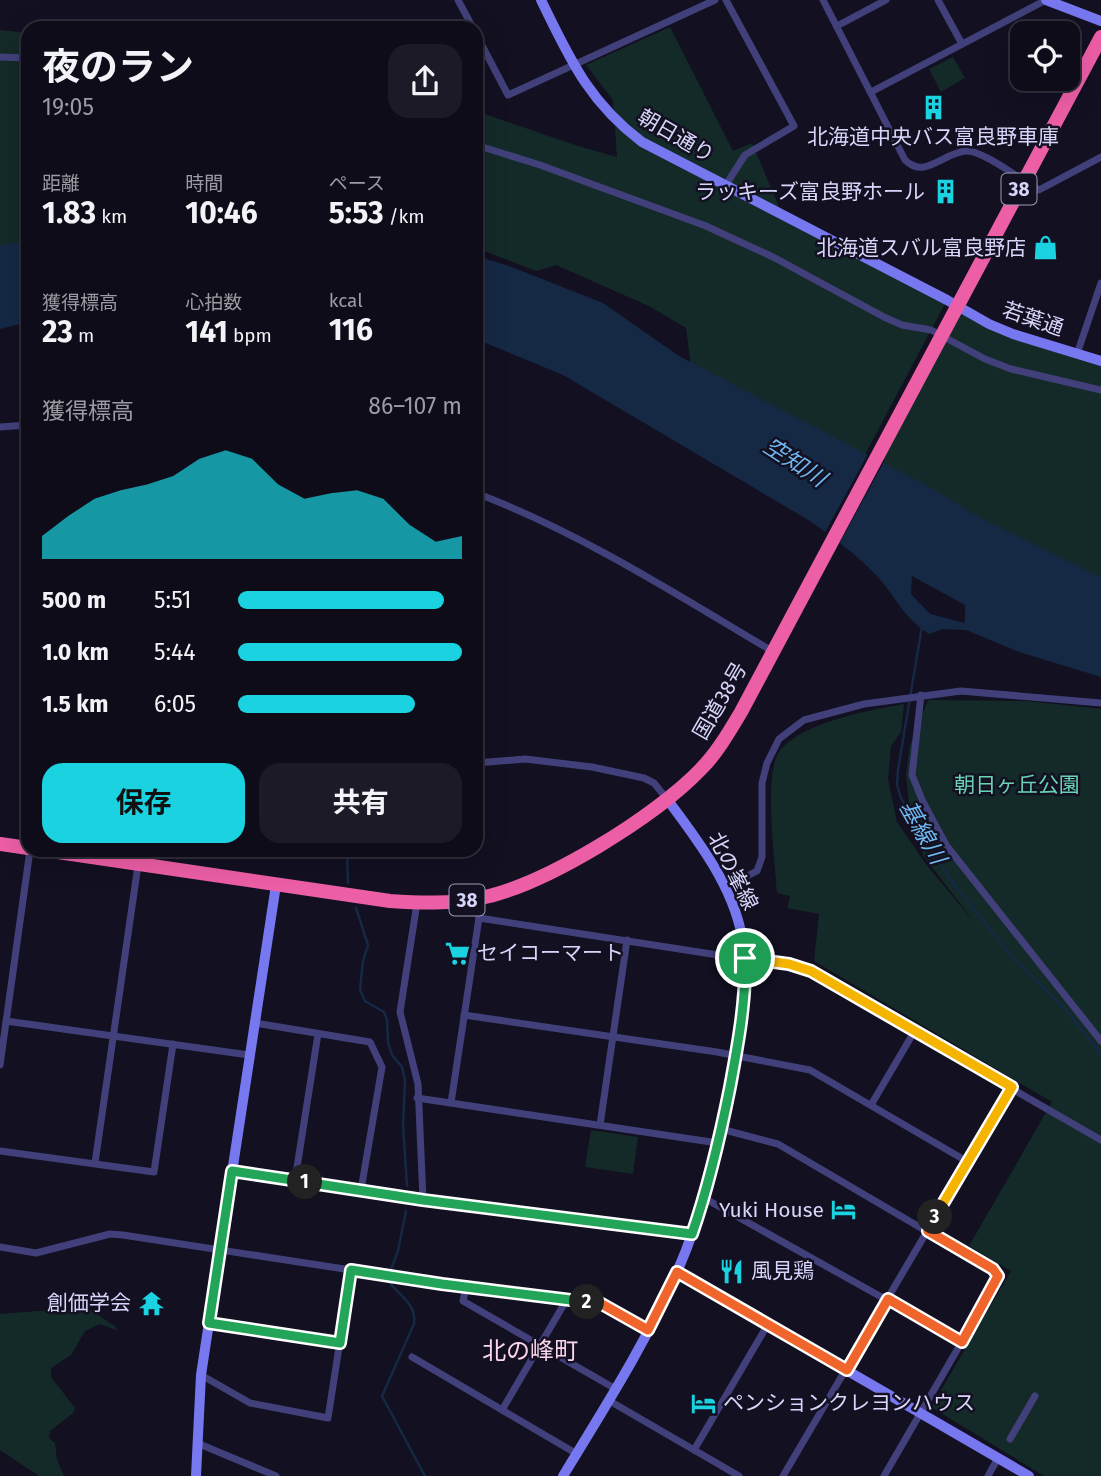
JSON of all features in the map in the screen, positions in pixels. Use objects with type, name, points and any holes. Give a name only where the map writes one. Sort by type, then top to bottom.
[{"type":"highway","name":"国道38号","points":[[91,857],[390,901],[417,903],[482,898],[509,890],[558,869],[667,799],[716,752],[741,712],[1101,37]]},
{"type":"highway","points":[[0,844],[21,848]]},
{"type":"street","points":[[458,0],[469,21]]},
{"type":"street","name":"朝日通り","points":[[541,0],[573,64],[596,100],[621,126],[642,142],[956,306]]},
{"type":"street","points":[[483,47],[508,95],[715,0]]},
{"type":"street","points":[[725,186],[746,155],[794,126],[726,0]]},
{"type":"street","points":[[823,0],[910,165],[926,167],[969,150],[981,154],[1039,190],[1101,157]]},
{"type":"street","points":[[837,26],[886,0]]},
{"type":"street","points":[[939,0],[962,44]]},
{"type":"street","points":[[871,92],[1046,0],[1101,22]]},
{"type":"street","points":[[0,57],[21,58]]},
{"type":"street","points":[[483,147],[706,226],[797,270],[884,317],[902,325],[931,330],[939,338],[985,359],[1011,369],[1101,390]]},
{"type":"street","points":[[1077,354],[1101,283]]},
{"type":"street","name":"若葉通","points":[[956,306],[1001,329],[1101,360]]},
{"type":"street","points":[[0,427],[21,426]]},
{"type":"street","points":[[483,496],[596,549],[772,650]]},
{"type":"street","points":[[724,888],[757,871],[761,864],[762,783],[769,757],[779,739],[804,720],[864,704],[961,691],[1101,702]]},
{"type":"street","points":[[921,695],[912,775],[929,813],[946,845],[1101,1041]]},
{"type":"street","points":[[483,762],[525,759],[592,767],[643,778],[654,783],[667,799]]},
{"type":"street","name":"北の峯線","points":[[564,1476],[648,1330],[677,1272],[692,1234],[718,1143],[743,1011],[745,958],[739,922],[707,855],[667,799]]},
{"type":"street","points":[[0,1065],[28,857]]},
{"type":"street","points":[[95,1163],[138,864]]},
{"type":"street","points":[[196,1476],[201,1375],[276,885]]},
{"type":"street","points":[[451,1103],[482,898]]},
{"type":"street","points":[[417,903],[400,1012],[418,1084],[423,1200]]},
{"type":"street","points":[[479,918],[789,964],[811,971],[1101,1140]]},
{"type":"street","points":[[600,1125],[627,940]]},
{"type":"street","points":[[464,1015],[613,1036],[810,1070],[968,1162]]},
{"type":"street","points":[[6,1021],[249,1055]]},
{"type":"street","points":[[254,1023],[370,1042],[382,1067],[361,1190]]},
{"type":"street","points":[[872,1105],[915,1031]]},
{"type":"street","points":[[295,1180],[318,1034]]},
{"type":"street","points":[[0,1151],[154,1172],[173,1044]]},
{"type":"street","points":[[783,1476],[1012,1087]]},
{"type":"street","points":[[417,1098],[718,1143]]},
{"type":"street","points":[[721,1129],[778,1144],[993,1269],[998,1276],[884,1476]]},
{"type":"street","points":[[232,1171],[423,1200],[692,1234]]},
{"type":"street","points":[[704,1198],[962,1342]]},
{"type":"street","points":[[0,1247],[36,1253],[110,1234],[466,1287],[600,1303],[648,1330]]},
{"type":"street","points":[[201,1375],[250,1404],[328,1418],[351,1270]]},
{"type":"street","points":[[677,1272],[1029,1476]]},
{"type":"street","points":[[466,1287],[463,1301],[614,1388]]},
{"type":"street","points":[[502,1410],[567,1299]]},
{"type":"street","points":[[209,1323],[340,1343]]},
{"type":"street","points":[[694,1450],[768,1324]]},
{"type":"street","points":[[412,1357],[577,1454]]},
{"type":"street","points":[[1010,1440],[1035,1396]]},
{"type":"street","points":[[608,1400],[739,1476]]},
{"type":"street","points":[[198,1443],[276,1476]]},
{"type":"street","points":[[988,1476],[998,1458]]},
{"type":"green space","points":[[670,27],[733,151],[752,143],[783,216],[947,300],[861,462],[691,368],[686,328],[651,307],[556,265],[536,271],[483,251],[483,113],[617,157],[613,100],[586,65]]},
{"type":"green space","points":[[0,30],[21,32],[21,248],[0,250]]},
{"type":"green space","points":[[953,57],[965,78],[941,92],[929,69]]},
{"type":"green space","points":[[963,309],[989,324],[1101,361],[1101,587],[876,470]]},
{"type":"green space","name":"朝日ヶ丘公園","points":[[928,700],[1027,701],[1101,709],[1101,1476],[1044,1476],[931,1407],[1011,1271],[969,1246],[1052,1102],[814,961],[819,914],[787,908],[790,896],[777,893],[771,800],[774,766],[778,754],[787,743],[817,726],[854,714],[904,704],[901,732],[891,746],[888,779],[897,822],[928,867],[976,924],[924,857],[911,826],[906,774],[910,745]]},
{"type":"green space","points":[[591,1130],[638,1137],[633,1174],[585,1167]]},
{"type":"green space","points":[[89,1309],[117,1330],[99,1324],[85,1331],[71,1355],[51,1368],[51,1377],[75,1408],[73,1413],[50,1431],[49,1438],[55,1443],[57,1460],[64,1476],[39,1476],[0,1450],[0,1314]]},
{"type":"water","points":[[21,243],[21,324],[0,329],[0,245]]},
{"type":"water","name":"空知川","points":[[483,258],[603,303],[679,356],[933,489],[986,521],[1101,577],[1101,677],[1019,652],[966,630],[942,629],[929,634],[904,612],[882,581],[867,566],[810,521],[563,375],[483,342]],"holes":[[[912,576],[965,605],[965,623],[930,614],[911,594]]]},
{"type":"pier","points":[[869,452],[885,460],[838,546],[823,536]]},
{"type":"waterway","name":"基線川","points":[[922,626],[898,770],[897,785],[901,798],[950,879],[1013,958],[1066,1010],[1101,1054]]},
{"type":"waterway","points":[[347,857],[348,883]]},
{"type":"waterway","points":[[356,908],[368,945],[363,961],[360,990],[365,1001],[384,1012],[392,1055],[402,1067],[405,1080],[403,1125],[407,1186]]},
{"type":"waterway","points":[[391,1269],[398,1251],[406,1211]]},
{"type":"waterway","points":[[390,1283],[411,1306],[414,1324],[382,1396],[425,1476]]},
{"type":"place","name":"北海道中央バス富良野車庫","points":[[933,108]]},
{"type":"place","name":"ラッキーズ富良野ホール","points":[[945,192]]},
{"type":"place","name":"北海道スバル富良野店","points":[[1046,248]]},
{"type":"place","name":"セイコーマート","points":[[457,953]]},
{"type":"place","name":"Yuki House","points":[[844,1210]]},
{"type":"place","name":"風見鶏","points":[[731,1271]]},
{"type":"place","name":"創価学会","points":[[151,1303]]},
{"type":"place","name":"ペンションクレヨンハウス","points":[[703,1403]]},
{"type":"district","name":"北の峰町","points":[[530,1351]]},
{"type":"route","points":[[745,958],[789,964],[811,971],[1012,1087],[928,1231],[993,1269],[998,1276],[962,1342],[888,1299],[847,1370],[677,1272],[648,1330],[600,1303],[351,1270],[340,1343],[209,1323],[232,1171],[423,1200],[692,1234],[718,1143],[736,1056],[746,989],[745,958]]}]
